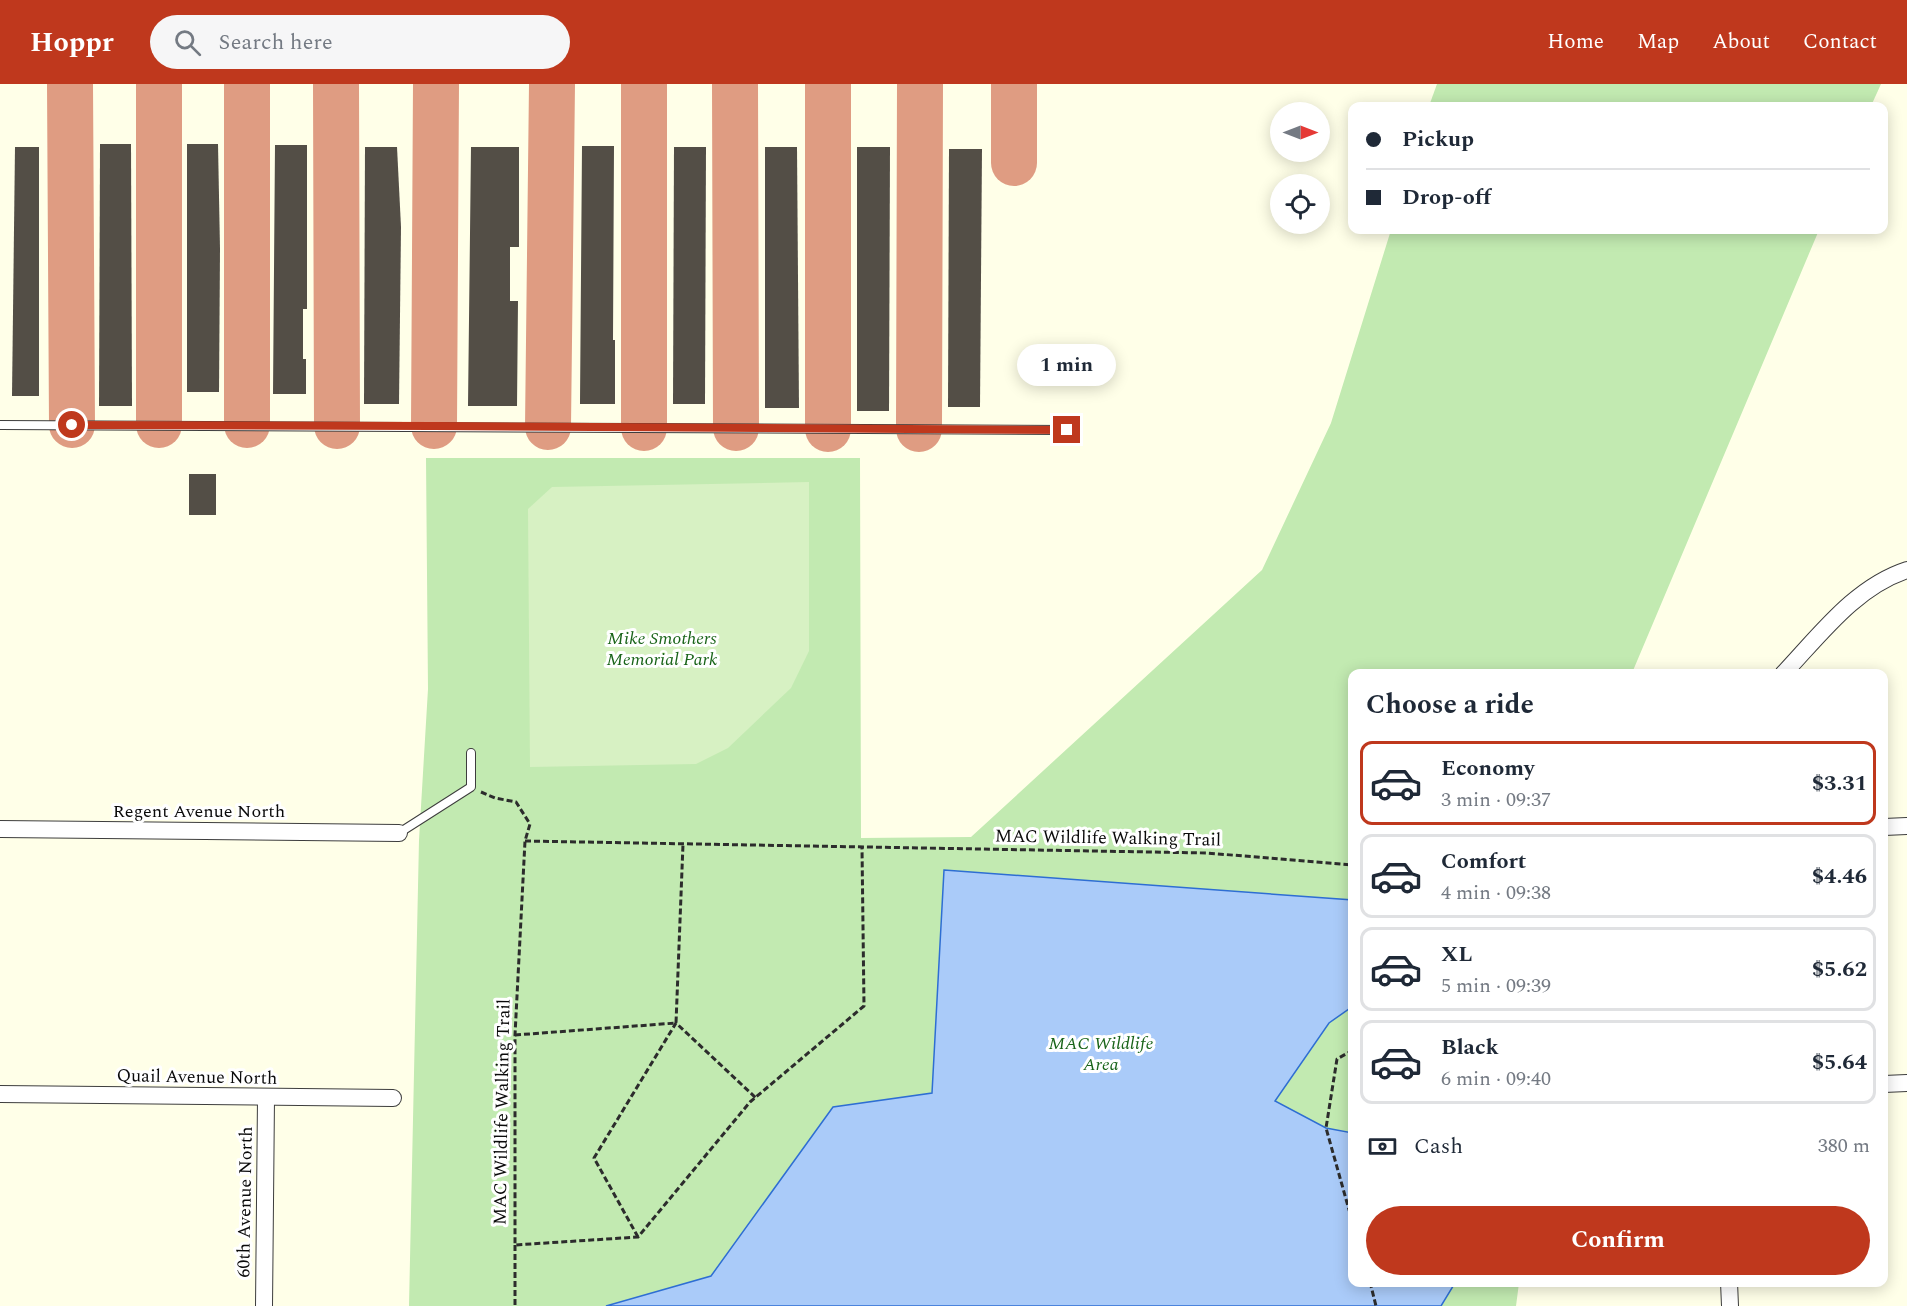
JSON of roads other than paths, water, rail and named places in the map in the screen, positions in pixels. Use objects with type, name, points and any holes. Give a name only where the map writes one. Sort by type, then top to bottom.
[{"type":"street","points":[[1788,669],[1829,623],[1859,597],[1890,576],[1907,570]]},
{"type":"street","points":[[1888,827],[1907,826]]},
{"type":"street","name":"Regent Avenue North","points":[[0,829],[399,832]]},
{"type":"street","points":[[1888,1084],[1907,1083]]},
{"type":"street","name":"Quail Avenue North","points":[[0,1094],[393,1098]]},
{"type":"street","name":"60th Avenue North","points":[[264,1306],[266,1098]]},
{"type":"street","points":[[1730,1287],[1730,1306]]},
{"type":"lane","points":[[0,425],[1067,430]]},
{"type":"lane","points":[[399,832],[471,787],[471,753]]},
{"type":"water","points":[[944,870],[1348,900],[1348,1010],[1329,1023],[1275,1101],[1326,1128],[1348,1132],[1348,1287],[1453,1287],[1441,1306],[606,1306],[711,1276],[833,1107],[932,1093]]},
{"type":"park label","name":"Mike Smothers Memorial Park","points":[[662,648]]},
{"type":"park label","name":"MAC Wildlife Area","points":[[1101,1053]]}]
